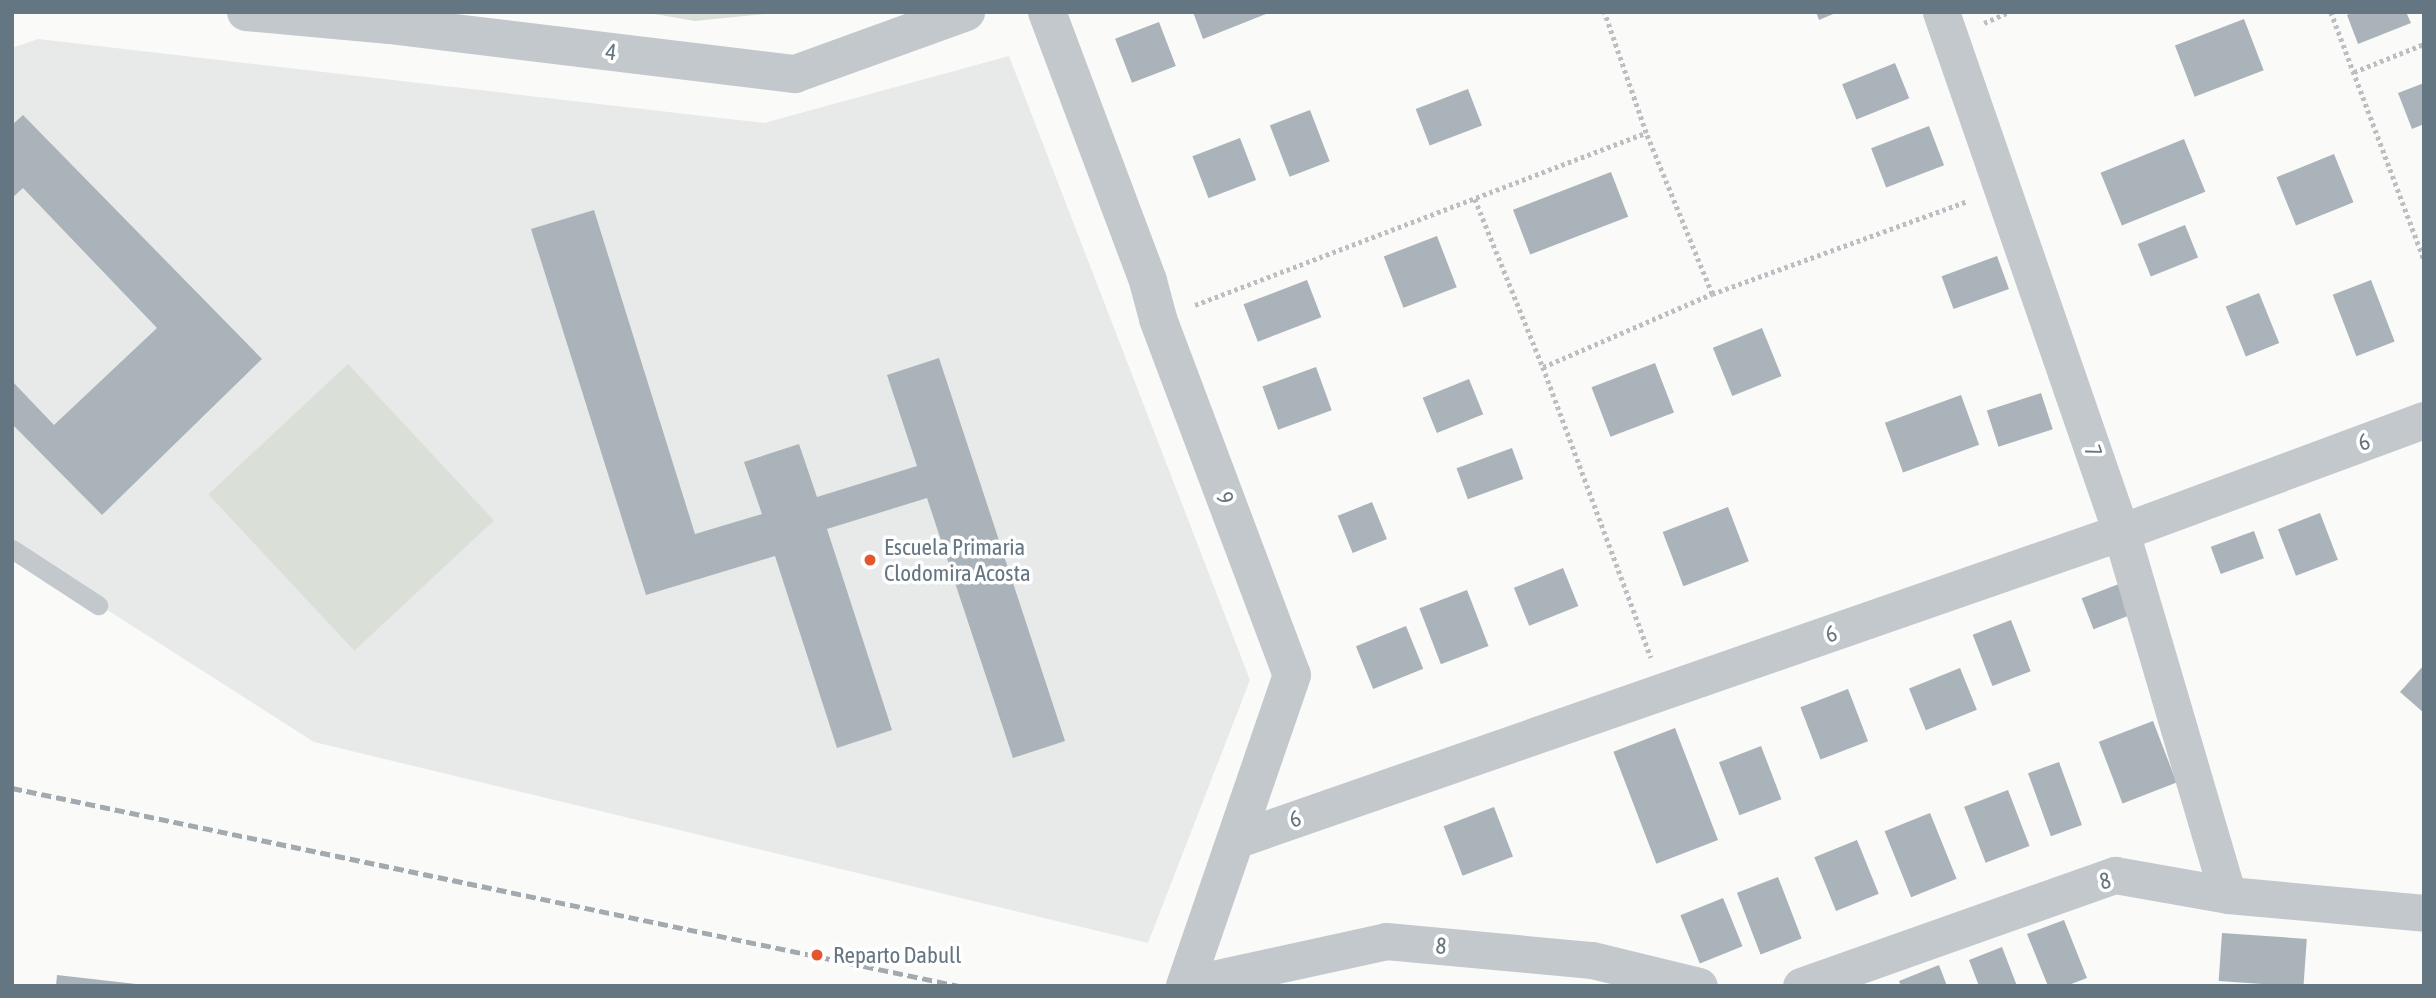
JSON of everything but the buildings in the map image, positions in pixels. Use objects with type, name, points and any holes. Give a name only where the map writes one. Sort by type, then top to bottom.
[{"type":"street","name":"4","points":[[246,12],[388,25],[795,74],[966,12]]},
{"type":"street","name":"9","points":[[1047,12],[1148,281],[1158,319],[1292,675],[1185,985]]},
{"type":"street","name":"7","points":[[1941,12],[2121,532],[2228,895]]},
{"type":"street","name":"6","points":[[1235,840],[2121,532],[2424,420]]},
{"type":"street","name":"8","points":[[1801,986],[2115,876],[2228,895],[2424,913]]},
{"type":"street","name":"8","points":[[1185,985],[1386,941],[1591,960],[1699,986]]},
{"type":"lane","points":[[12,549],[98,605]]},
{"type":"path","points":[[1604,12],[1646,133],[1712,294]]},
{"type":"path","points":[[2331,12],[2424,259]]},
{"type":"path","points":[[2354,72],[2424,44]]},
{"type":"path","points":[[1158,319],[1646,133]]},
{"type":"path","points":[[1543,366],[1712,294],[2002,188]]},
{"type":"path","points":[[1475,198],[1543,366],[1664,693]]},
{"type":"shaded area","points":[[643,12],[783,12],[695,21]]},
{"type":"shaded area","name":"Escuela Primaria Clodomira Acosta","points":[[38,39],[764,123],[1009,56],[1250,680],[1148,943],[314,742],[12,549],[12,48]]},
{"type":"shaded area","points":[[348,364],[494,521],[354,651],[208,494]]},
{"type":"railway","points":[[12,788],[959,986]]},
{"type":"place","name":"Escuela Primaria Clodomira Acosta","points":[[870,560]]},
{"type":"place","name":"Reparto Dabull","points":[[817,955]]}]
